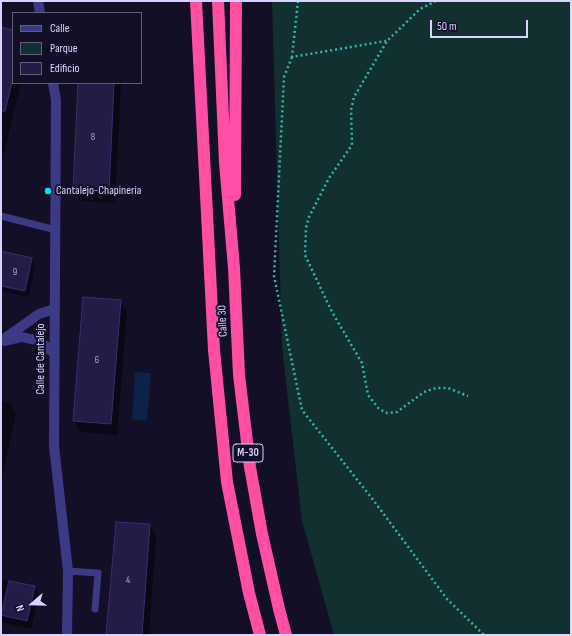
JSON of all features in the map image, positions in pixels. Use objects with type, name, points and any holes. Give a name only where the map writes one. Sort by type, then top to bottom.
[{"type":"highway","name":"Calle 30","points":[[196,1],[214,350],[226,474],[248,592],[260,635]]},
{"type":"highway","name":"Calle 30","points":[[218,1],[225,164],[234,268],[239,375],[250,467],[262,534],[278,609],[286,635]]},
{"type":"highway","points":[[234,268],[236,1]]},
{"type":"street","points":[[38,1],[40,12]]},
{"type":"street","name":"Calle de Cantalejo","points":[[53,84],[56,100],[54,446],[68,571],[66,635]]},
{"type":"street","points":[[1,342],[39,314],[54,309]]},
{"type":"street","points":[[1,342],[22,337],[39,342],[54,353]]},
{"type":"lane","points":[[1,216],[56,230]]},
{"type":"lane","points":[[68,571],[98,573],[95,609]]},
{"type":"path","points":[[298,1],[292,57],[284,77],[274,276],[302,410],[374,501],[447,599],[484,635]]},
{"type":"path","points":[[436,1],[420,9],[387,41],[354,97],[351,110],[352,145],[329,178],[309,217],[306,228],[305,256],[332,312],[362,362],[368,395],[379,409],[387,413],[397,412],[424,392],[436,388],[448,388],[468,396]]},
{"type":"path","points":[[292,57],[387,41]]},
{"type":"green space","points":[[272,1],[571,1],[571,635],[334,635],[302,521],[282,347]]},
{"type":"water","points":[[135,372],[151,373],[147,421],[132,419]]},
{"type":"building","points":[[1,27],[12,30],[12,82],[5,111],[1,111]]},
{"type":"building","points":[[78,84],[114,84],[109,192],[73,190]]},
{"type":"building","points":[[1,251],[32,258],[25,291],[1,286]]},
{"type":"building","points":[[83,297],[121,300],[111,424],[73,421]]},
{"type":"building","points":[[116,522],[150,524],[142,635],[106,635]]},
{"type":"building","points":[[9,581],[35,586],[27,621],[1,615]]},
{"type":"place","name":"Cantalejo-Chapineria","points":[[48,191]]}]
